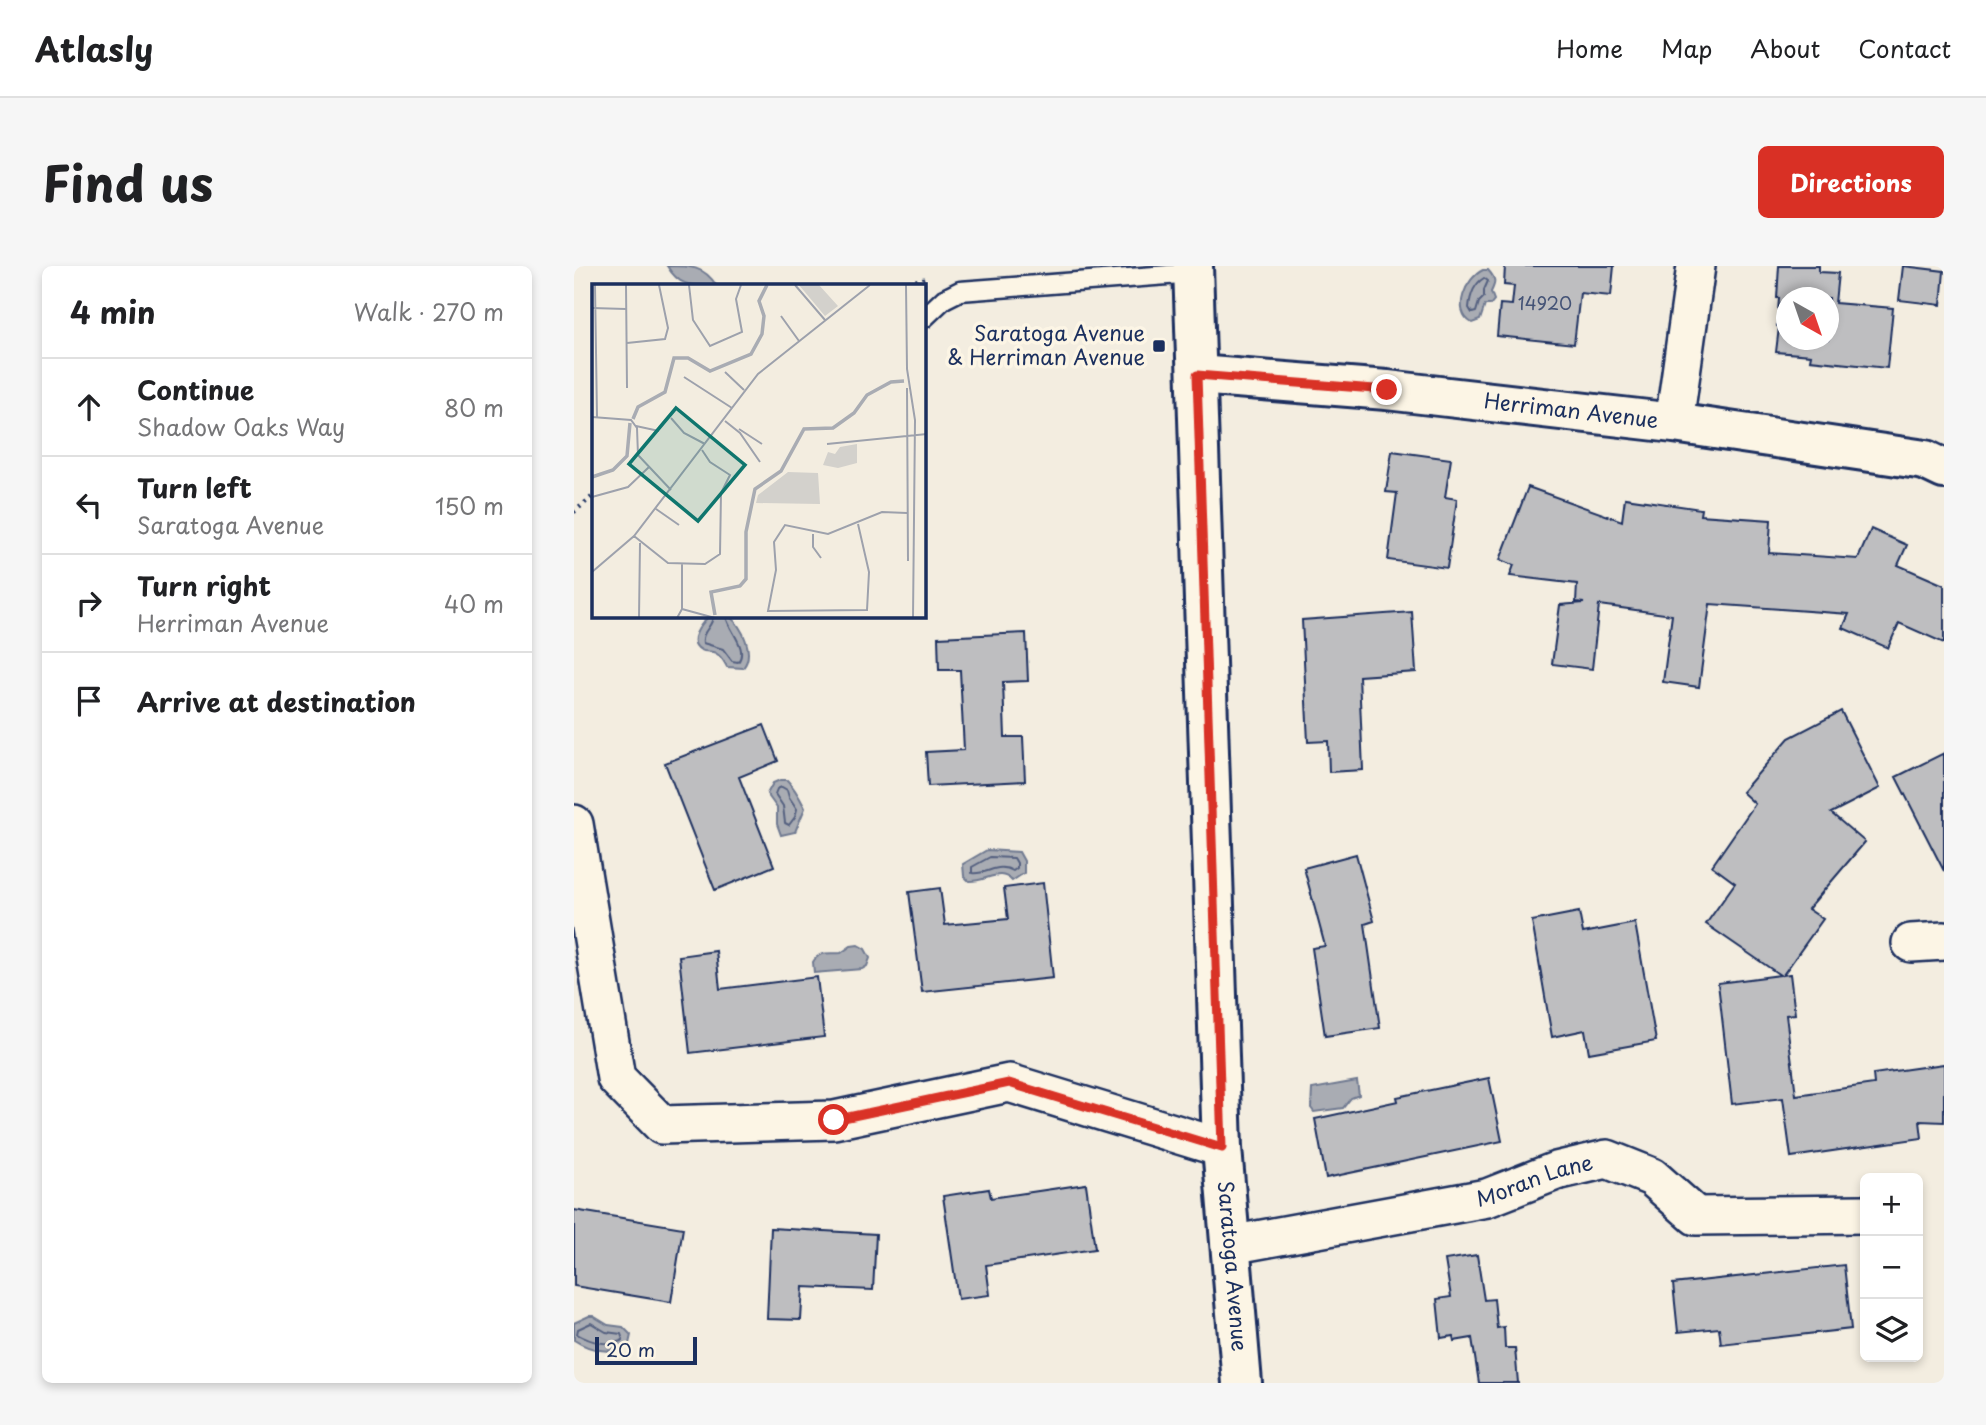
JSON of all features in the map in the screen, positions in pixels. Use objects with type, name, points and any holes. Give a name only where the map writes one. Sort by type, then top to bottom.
[{"type":"main road","name":"Saratoga Avenue","points":[[1194,270],[1222,1148],[1242,1383]]},
{"type":"main road","name":"Herriman Avenue","points":[[1197,375],[1387,390],[1674,422],[1924,460],[1944,469]]},
{"type":"street","points":[[1674,422],[1696,266]]},
{"type":"street","points":[[574,824],[616,1078],[662,1125],[834,1120],[1009,1083],[1222,1148]]},
{"type":"street","name":"Moran Lane","points":[[1230,1245],[1487,1198],[1556,1171],[1607,1159],[1653,1177],[1696,1216],[1860,1214]]},
{"type":"lane","points":[[926,316],[944,299],[960,290],[1194,270]]},
{"type":"path","points":[[574,512],[592,497]]},
{"type":"water","points":[[667,266],[696,268],[707,274],[715,284],[688,284],[677,279]]},
{"type":"water","points":[[1483,270],[1488,270],[1494,278],[1491,292],[1494,300],[1490,305],[1485,305],[1480,320],[1472,323],[1462,311],[1463,295],[1471,280]]},
{"type":"water","points":[[707,618],[731,618],[734,621],[743,633],[748,648],[743,668],[727,667],[717,654],[697,647],[696,633]]},
{"type":"water","points":[[787,780],[805,808],[795,832],[781,835],[777,824],[777,808],[767,794],[773,783]]},
{"type":"water","points":[[987,850],[1019,852],[1024,861],[1024,873],[1012,881],[998,875],[969,881],[964,876],[963,864]]},
{"type":"water","points":[[858,945],[865,949],[870,958],[867,966],[862,969],[814,973],[813,962],[819,956],[825,953],[841,953]]},
{"type":"water","points":[[1357,1081],[1359,1095],[1351,1098],[1343,1108],[1314,1112],[1311,1108],[1312,1089]]},
{"type":"water","points":[[589,1316],[608,1325],[623,1327],[631,1335],[629,1344],[609,1351],[587,1347],[574,1340],[574,1323]]},
{"type":"building","points":[[1505,266],[1614,266],[1611,296],[1580,293],[1574,344],[1497,336],[1500,304],[1512,305],[1514,286],[1504,285]]},
{"type":"building","points":[[1779,266],[1819,266],[1819,272],[1838,273],[1837,287],[1778,287]]},
{"type":"building","points":[[1903,266],[1944,271],[1941,305],[1899,300]]},
{"type":"building","points":[[1839,303],[1893,308],[1887,368],[1810,360],[1811,355],[1776,352],[1839,350]]},
{"type":"building","points":[[1392,451],[1451,459],[1445,497],[1457,499],[1447,568],[1388,560],[1397,493],[1386,492]]},
{"type":"building","points":[[1528,487],[1622,521],[1625,498],[1701,509],[1700,515],[1771,520],[1769,553],[1858,559],[1871,529],[1907,545],[1898,565],[1944,585],[1944,643],[1899,623],[1888,648],[1843,628],[1849,614],[1710,604],[1699,687],[1663,682],[1672,615],[1599,605],[1592,669],[1552,664],[1560,605],[1584,603],[1576,602],[1577,584],[1510,576],[1514,565],[1500,560]]},
{"type":"building","points":[[1412,612],[1416,672],[1359,676],[1363,770],[1329,772],[1328,741],[1308,742],[1302,620]]},
{"type":"building","points":[[1026,633],[1028,681],[1003,682],[1005,737],[1023,737],[1025,781],[928,786],[926,752],[964,750],[960,670],[939,670],[938,637]]},
{"type":"building","points":[[1841,711],[1880,788],[1831,813],[1865,842],[1808,909],[1823,919],[1783,975],[1790,974],[1795,1014],[1786,1015],[1796,1095],[1874,1084],[1873,1074],[1944,1064],[1944,1122],[1920,1121],[1922,1138],[1791,1157],[1783,1098],[1732,1104],[1718,983],[1780,975],[1706,924],[1735,883],[1712,866],[1755,804],[1742,792],[1789,738]]},
{"type":"building","points":[[764,725],[778,761],[739,777],[774,866],[715,890],[665,763]]},
{"type":"building","points":[[1944,753],[1944,871],[1896,777]]},
{"type":"building","points":[[1356,854],[1374,921],[1365,924],[1380,1028],[1325,1036],[1312,948],[1325,946],[1304,868]]},
{"type":"building","points":[[1043,883],[1053,978],[922,992],[909,892],[940,888],[945,925],[1008,919],[1004,888]]},
{"type":"building","points":[[1579,912],[1583,933],[1635,923],[1656,1041],[1589,1053],[1585,1030],[1552,1037],[1532,921]]},
{"type":"building","points":[[716,951],[720,989],[817,977],[824,1037],[690,1053],[679,956]]},
{"type":"building","points":[[1489,1078],[1502,1141],[1326,1178],[1315,1119],[1398,1101],[1397,1097]]},
{"type":"building","points":[[1086,1184],[1095,1249],[986,1265],[990,1295],[958,1299],[943,1196],[989,1189],[991,1198]]},
{"type":"building","points":[[574,1210],[683,1228],[671,1302],[574,1286]]},
{"type":"building","points":[[771,1228],[876,1234],[873,1290],[803,1287],[801,1320],[767,1319]]},
{"type":"building","points":[[1477,1255],[1484,1300],[1494,1299],[1497,1328],[1504,1327],[1505,1348],[1515,1348],[1518,1383],[1479,1383],[1472,1338],[1454,1341],[1453,1336],[1441,1338],[1437,1299],[1451,1297],[1445,1260]]},
{"type":"building","points":[[1844,1265],[1851,1329],[1721,1344],[1719,1328],[1678,1332],[1673,1284]]},
{"type":"place","name":"Saratoga Avenue & Herriman Avenue","points":[[1159,346]]},
{"type":"route","points":[[834,1120],[1009,1083],[1222,1148],[1197,375],[1387,390]]}]
